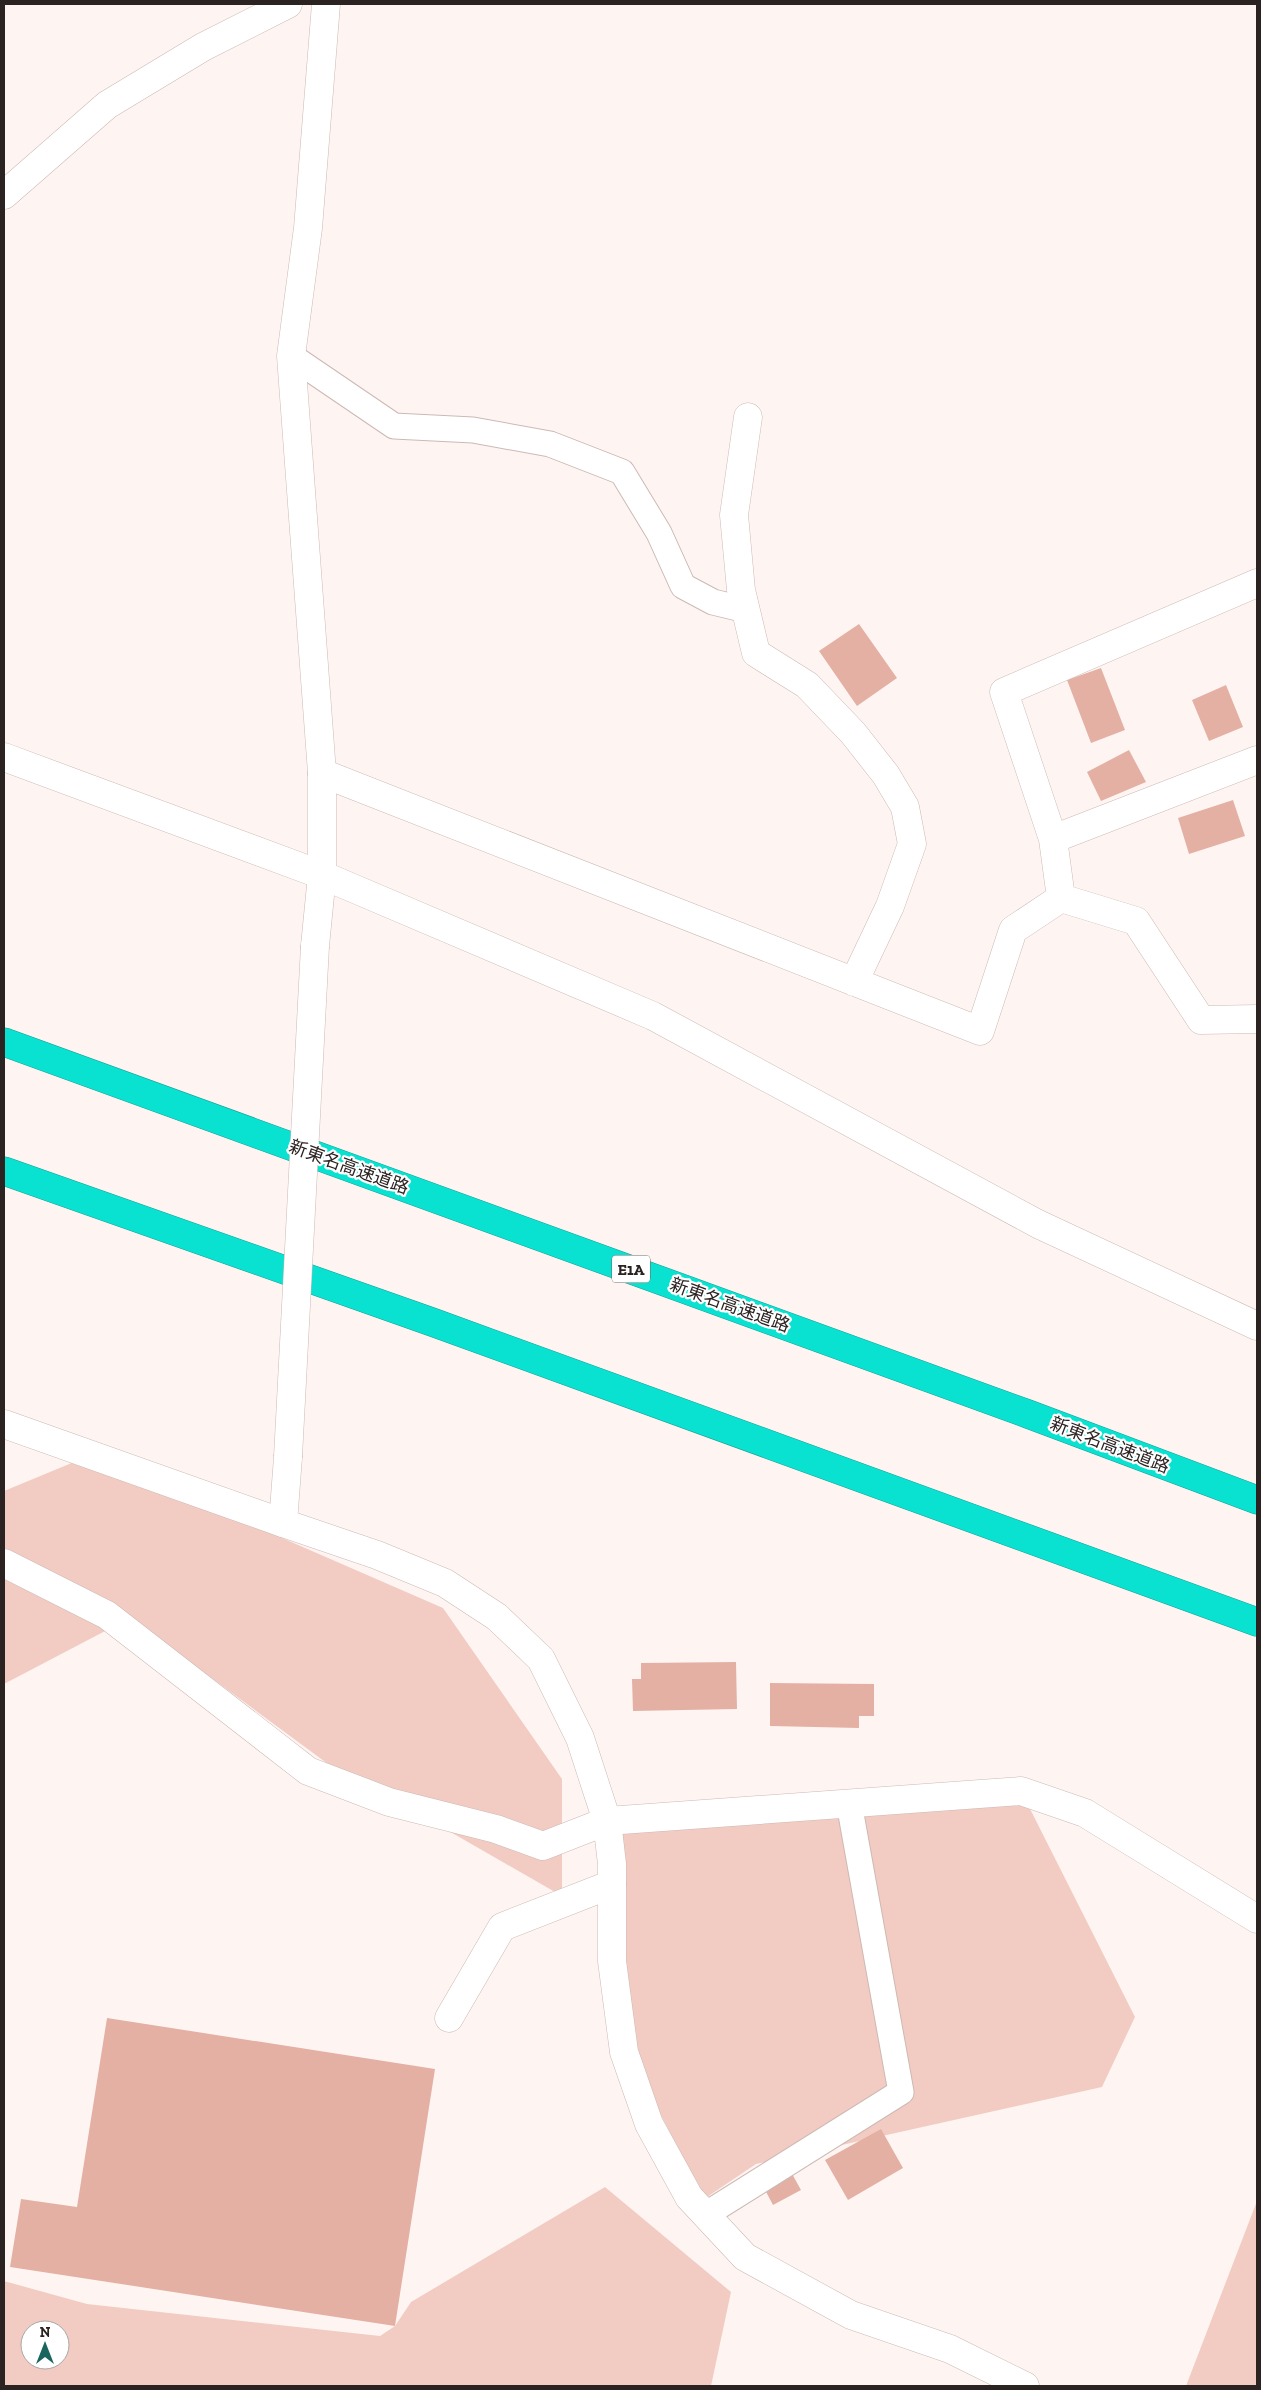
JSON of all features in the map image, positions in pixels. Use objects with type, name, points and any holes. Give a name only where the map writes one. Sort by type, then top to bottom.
[{"type":"highway","name":"新東名高速道路","points":[[4,1042],[916,1373],[1257,1500]]},
{"type":"highway","points":[[4,1171],[432,1322],[1257,1622]]},
{"type":"street","points":[[4,195],[107,105],[203,47],[288,4]]},
{"type":"street","points":[[283,1523],[315,946],[322,875],[322,773],[291,356],[308,228],[326,4]]},
{"type":"street","points":[[748,417],[734,515],[741,590],[756,652],[807,685],[853,733],[886,776],[905,807],[912,844],[890,906],[854,982]]},
{"type":"street","points":[[1061,898],[1053,839],[1004,692],[1257,583]]},
{"type":"street","points":[[4,757],[322,875],[654,1016],[1038,1224],[1257,1326]]},
{"type":"street","points":[[1053,839],[1257,760]]},
{"type":"street","points":[[322,773],[980,1031],[1013,930],[1061,898]]},
{"type":"street","points":[[1061,898],[1136,921],[1201,1020],[1257,1020]]},
{"type":"street","points":[[4,1424],[377,1555],[445,1583],[497,1617],[541,1659],[580,1738],[606,1821],[612,1864],[612,1961],[624,2052],[649,2124],[689,2197],[745,2257],[851,2315],[950,2349],[1025,2386]]},
{"type":"street","points":[[4,1562],[107,1616],[308,1771],[389,1802],[496,1828],[543,1846],[606,1821],[1021,1791],[1085,1813],[1257,1919]]},
{"type":"street","points":[[449,2018],[502,1927],[612,1884]]},
{"type":"lane","points":[[291,356],[394,426],[473,430],[550,444],[622,472],[659,533],[683,586],[713,602],[746,610]]},
{"type":"lane","points":[[704,2214],[900,2092],[850,1804]]},
{"type":"shaded area","points":[[91,1455],[443,1608],[562,1779],[562,1896],[447,1830],[362,1789],[130,1618],[4,1684],[4,1491]]},
{"type":"shaded area","points":[[1021,1791],[1135,2017],[1102,2087],[756,2164],[704,2199],[622,2039],[607,1821]]},
{"type":"shaded area","points":[[605,2187],[731,2292],[711,2386],[4,2386],[4,2281],[87,2304],[380,2336],[395,2326],[411,2302]]},
{"type":"shaded area","points":[[1257,2201],[1257,2386],[1186,2386]]},
{"type":"building","points":[[859,624],[897,678],[857,706],[819,651]]},
{"type":"building","points":[[1101,668],[1125,730],[1091,743],[1067,680]]},
{"type":"building","points":[[1226,685],[1243,727],[1209,741],[1192,700]]},
{"type":"building","points":[[1129,750],[1146,782],[1101,801],[1087,772]]},
{"type":"building","points":[[1233,800],[1245,836],[1189,854],[1178,818]]},
{"type":"building","points":[[736,1662],[737,1709],[633,1711],[632,1679],[641,1679],[641,1663]]},
{"type":"building","points":[[770,1683],[874,1684],[874,1716],[859,1716],[859,1728],[770,1726]]},
{"type":"building","points":[[107,2018],[435,2069],[395,2326],[10,2267],[21,2199],[77,2207]]},
{"type":"building","points":[[881,2129],[903,2168],[848,2200],[825,2160]]},
{"type":"building","points":[[791,2172],[801,2190],[773,2205],[763,2186]]}]
